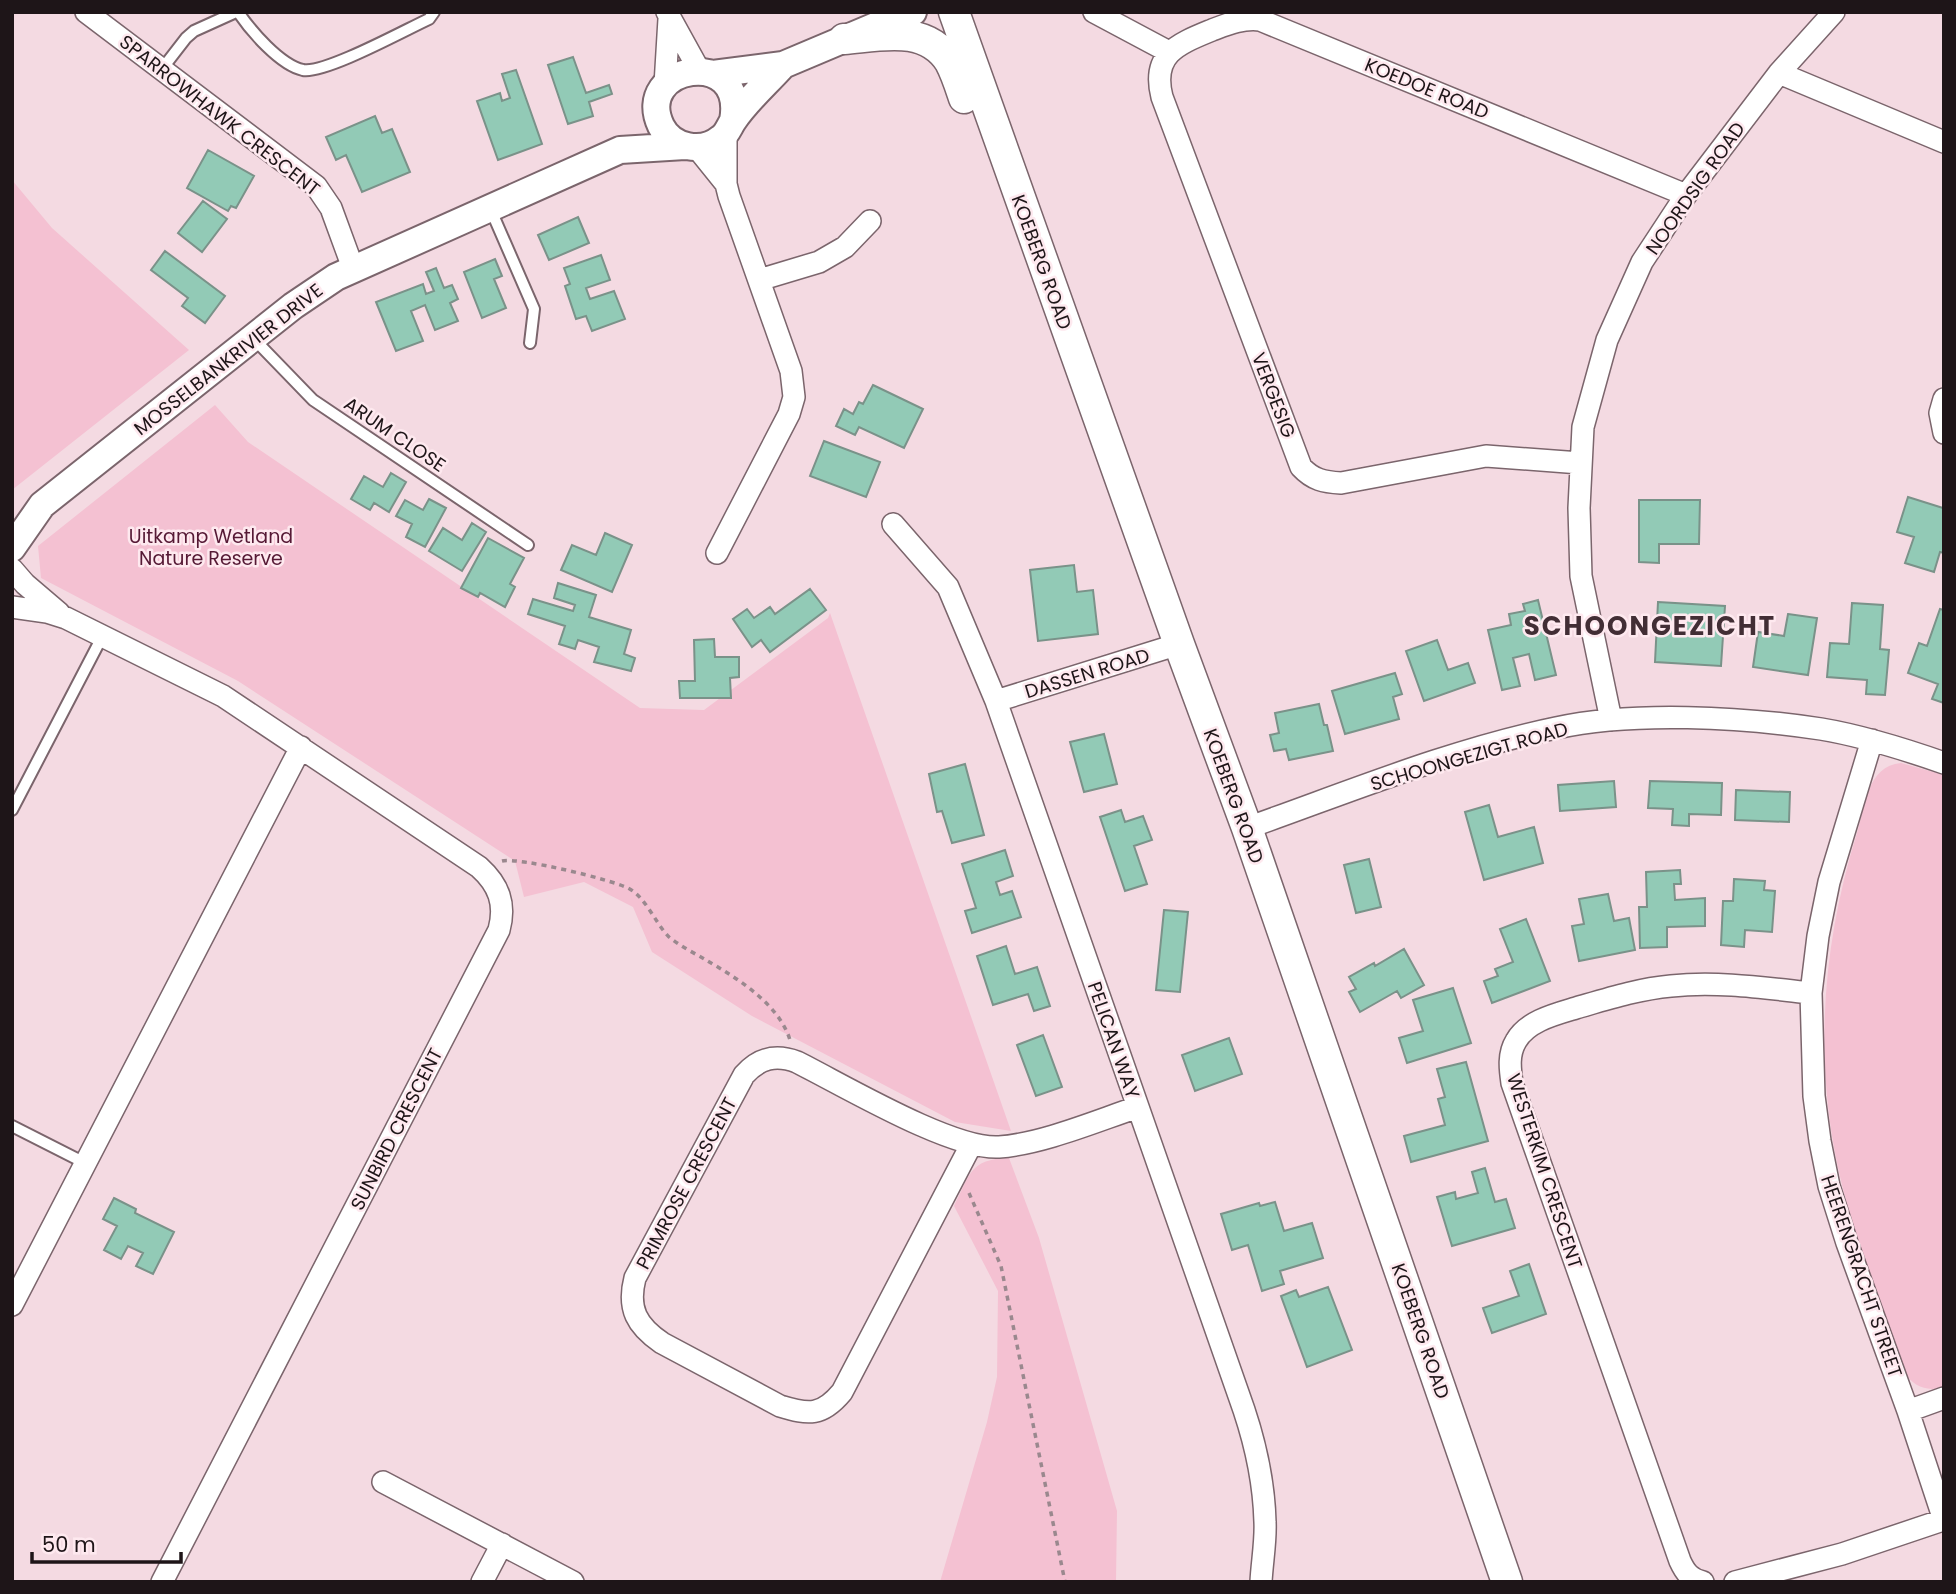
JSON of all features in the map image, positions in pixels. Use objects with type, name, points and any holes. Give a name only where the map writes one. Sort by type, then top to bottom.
[{"type":"main road","name":"KOEBERG ROAD","points":[[954,12],[1247,828],[1507,1582]]},
{"type":"main road","points":[[844,39],[899,34],[916,36],[938,47],[951,64],[996,178],[1001,186],[1017,192]]},
{"type":"street","name":"SPARROWHAWK CRESCENT","points":[[86,12],[316,186],[331,208],[353,268]]},
{"type":"street","name":"MOSSELBANKRIVIER DRIVE","points":[[620,150],[662,94],[684,72],[782,65],[913,12]]},
{"type":"street","points":[[1094,12],[1169,52]]},
{"type":"street","name":"NOORDSIG ROAD","points":[[1611,720],[1581,576],[1578,508],[1583,427],[1607,340],[1642,262],[1686,195],[1779,73],[1835,12]]},
{"type":"street","points":[[668,16],[706,72],[727,86],[734,103],[729,127],[726,184],[791,371],[794,397],[789,414],[717,553]]},
{"type":"street","points":[[668,16],[662,94],[657,113],[663,130],[676,142],[691,147],[726,184]]},
{"type":"street","name":"KOEDOE ROAD","points":[[1169,52],[1185,41],[1237,20],[1269,22],[1686,195]]},
{"type":"street","name":"VERGESIG","points":[[1169,52],[1160,73],[1162,97],[1301,467],[1309,475],[1322,482],[1341,483],[1486,456],[1580,463]]},
{"type":"street","name":"MOSSELBANKRIVIER DRIVE","points":[[12,548],[42,505],[313,290],[353,268],[620,150],[713,144],[782,65]]},
{"type":"street","points":[[1779,73],[1944,142]]},
{"type":"street","points":[[759,280],[819,262],[845,247],[870,221]]},
{"type":"street","points":[[1944,399],[1940,420],[1944,433]]},
{"type":"street","name":"MOSSELBANKRIVIER DRIVE","points":[[12,516],[42,505]]},
{"type":"street","name":"PELICAN WAY","points":[[893,524],[948,587],[996,701],[1254,1439],[1262,1480],[1265,1524],[1261,1582]]},
{"type":"street","name":"SUNBIRD CRESCENT","points":[[12,569],[34,592],[66,618]]},
{"type":"street","name":"SUNBIRD CRESCENT","points":[[12,607],[66,618],[223,696],[480,867],[496,885],[501,897],[502,919],[499,930],[162,1582]]},
{"type":"street","name":"DASSEN ROAD","points":[[996,701],[1179,644]]},
{"type":"street","name":"SCHOONGEZIGT ROAD","points":[[1247,828],[1413,767],[1556,728],[1611,720],[1680,718],[1821,729],[1872,740],[1944,763]]},
{"type":"street","name":"HEERENGRACHT STREET","points":[[1872,740],[1829,882],[1818,936],[1811,993],[1814,1096],[1829,1186],[1944,1520]]},
{"type":"street","points":[[12,1305],[300,747]]},
{"type":"street","name":"WESTERKIM CRESCENT","points":[[1703,1582],[1686,1574],[1680,1561],[1512,1083],[1511,1053],[1516,1040],[1525,1030],[1543,1019],[1625,994],[1671,985],[1732,984],[1811,993]]},
{"type":"street","name":"PRIMROSE CRESCENT","points":[[971,1145],[842,1392],[831,1405],[816,1411],[798,1412],[780,1406],[662,1343],[645,1332],[635,1314],[631,1293],[635,1278],[744,1075],[765,1059],[787,1058],[797,1062],[911,1120],[971,1145],[995,1148],[1021,1145],[1138,1107]]},
{"type":"street","points":[[1908,1411],[1944,1398]]},
{"type":"street","points":[[383,1482],[573,1582]]},
{"type":"street","points":[[1735,1582],[1842,1554],[1944,1520]]},
{"type":"street","points":[[482,1582],[502,1544]]},
{"type":"lane","points":[[162,69],[194,31],[237,12],[252,32],[292,66],[305,70],[324,67],[429,19],[434,12]]},
{"type":"lane","points":[[490,208],[534,309],[530,343]]},
{"type":"lane","name":"ARUM CLOSE","points":[[253,338],[313,400],[528,545]]},
{"type":"lane","points":[[12,810],[102,637]]},
{"type":"lane","points":[[12,1126],[85,1163]]},
{"type":"path","points":[[480,867],[507,860],[526,862],[627,888],[647,907],[671,939],[729,974],[774,1012],[786,1027],[797,1062]]},
{"type":"path","points":[[959,1168],[1001,1266],[1065,1582]]},
{"type":"green space","points":[[12,180],[52,228],[189,350],[12,490]]},
{"type":"green space","name":"Uitkamp Wetland Nature Reserve","points":[[215,405],[248,442],[640,708],[704,710],[828,618],[830,613],[1011,1131],[955,1122],[752,1016],[652,952],[633,907],[584,882],[524,897],[515,861],[238,681],[41,578],[38,546]]},
{"type":"green space","points":[[1901,763],[1944,775],[1944,1387],[1932,1389],[1917,1385],[1904,1372],[1855,1232],[1842,1185],[1827,1097],[1825,1008],[1835,920],[1869,789],[1881,772]]},
{"type":"green space","points":[[1009,1158],[1039,1238],[1117,1511],[1116,1582],[940,1582],[987,1422],[997,1377],[998,1291],[954,1206],[968,1177],[978,1165]]},
{"type":"building","points":[[573,57],[586,93],[609,85],[612,94],[589,102],[593,116],[568,124],[548,65]]},
{"type":"building","points":[[516,70],[542,144],[498,160],[477,101],[500,93],[502,101],[510,98],[502,74]]},
{"type":"building","points":[[375,116],[382,133],[392,129],[410,172],[362,192],[346,155],[336,160],[326,137]]},
{"type":"building","points":[[208,150],[254,176],[236,208],[231,206],[228,211],[187,188]]},
{"type":"building","points":[[203,201],[227,219],[202,252],[178,233]]},
{"type":"building","points":[[578,217],[589,243],[549,260],[538,235]]},
{"type":"building","points":[[165,251],[225,296],[205,323],[182,306],[188,298],[151,270]]},
{"type":"building","points":[[601,255],[610,280],[586,288],[590,299],[614,291],[625,319],[592,331],[586,316],[576,319],[565,286],[570,284],[564,268]]},
{"type":"building","points":[[495,259],[502,276],[494,279],[506,308],[482,318],[464,272]]},
{"type":"building","points":[[436,268],[444,288],[452,285],[458,299],[450,303],[458,321],[435,330],[425,305],[411,311],[423,341],[396,351],[376,302],[423,284],[426,294],[434,291],[426,272]]},
{"type":"building","points":[[873,385],[923,409],[904,448],[859,427],[855,435],[836,426],[844,409],[853,414],[859,402],[863,404]]},
{"type":"building","points":[[824,441],[880,462],[866,497],[810,476]]},
{"type":"building","points":[[391,473],[406,482],[389,512],[374,503],[370,510],[351,499],[364,476],[383,487]]},
{"type":"building","points":[[1908,497],[1943,508],[1944,506],[1944,553],[1940,552],[1934,572],[1905,563],[1914,537],[1897,532]]},
{"type":"building","points":[[429,499],[446,508],[425,547],[406,537],[412,524],[396,516],[405,500],[423,510]]},
{"type":"building","points":[[1639,500],[1700,500],[1699,544],[1659,544],[1659,563],[1639,562]]},
{"type":"building","points":[[472,523],[486,532],[462,571],[429,551],[443,528],[462,540]]},
{"type":"building","points":[[605,533],[632,545],[612,592],[561,570],[572,545],[596,555]]},
{"type":"building","points":[[488,538],[524,558],[510,584],[515,587],[505,607],[480,593],[478,597],[461,588]]},
{"type":"building","points":[[1074,565],[1077,592],[1093,590],[1098,634],[1038,641],[1030,570]]},
{"type":"building","points":[[558,583],[596,595],[589,617],[631,630],[624,654],[635,658],[631,671],[594,662],[599,647],[578,640],[575,649],[559,644],[565,626],[528,614],[533,599],[573,611],[575,605],[554,598]]},
{"type":"building","points":[[810,589],[826,610],[770,652],[761,640],[752,647],[733,619],[747,609],[754,618],[770,607],[775,614]]},
{"type":"building","points":[[1538,600],[1556,675],[1535,680],[1529,654],[1513,658],[1520,686],[1502,690],[1488,630],[1511,625],[1509,614],[1525,611],[1523,604]]},
{"type":"building","points":[[1658,602],[1725,606],[1721,666],[1655,662]]},
{"type":"building","points":[[1852,603],[1883,605],[1880,649],[1889,650],[1885,695],[1866,694],[1867,680],[1827,677],[1830,643],[1849,644]]},
{"type":"building","points":[[1940,609],[1944,610],[1944,703],[1932,699],[1938,684],[1908,673],[1919,643],[1927,646]]},
{"type":"building","points":[[1788,614],[1817,618],[1808,675],[1753,667],[1758,632],[1784,636]]},
{"type":"building","points":[[714,639],[715,657],[739,657],[739,677],[730,678],[731,698],[680,698],[679,681],[695,681],[694,640]]},
{"type":"building","points":[[1437,640],[1448,670],[1468,663],[1475,683],[1424,701],[1406,651]]},
{"type":"building","points":[[1395,673],[1402,694],[1393,697],[1399,719],[1345,734],[1332,691]]},
{"type":"building","points":[[1319,704],[1333,751],[1289,760],[1286,749],[1274,751],[1270,735],[1279,733],[1275,713]]},
{"type":"building","points":[[1104,734],[1117,784],[1084,792],[1070,742]]},
{"type":"building","points":[[965,764],[984,835],[952,843],[942,811],[937,812],[929,774]]},
{"type":"building","points":[[1614,781],[1616,807],[1560,811],[1558,785]]},
{"type":"building","points":[[1650,781],[1722,783],[1721,815],[1689,814],[1689,826],[1672,825],[1673,809],[1648,808]]},
{"type":"building","points":[[1736,790],[1790,792],[1789,822],[1735,820]]},
{"type":"building","points":[[1489,805],[1498,837],[1534,827],[1543,863],[1484,880],[1465,812]]},
{"type":"building","points":[[1121,810],[1125,822],[1143,816],[1152,840],[1134,846],[1147,884],[1125,891],[1100,817]]},
{"type":"building","points":[[1005,850],[1013,876],[996,882],[1000,895],[1012,891],[1021,917],[972,933],[965,911],[976,908],[962,864]]},
{"type":"building","points":[[1369,859],[1381,907],[1356,913],[1344,865]]},
{"type":"building","points":[[1680,870],[1681,884],[1674,884],[1675,900],[1705,898],[1705,926],[1667,927],[1667,947],[1640,948],[1639,907],[1647,907],[1646,872]]},
{"type":"building","points":[[1734,879],[1765,881],[1764,890],[1775,891],[1772,932],[1745,930],[1744,947],[1721,945],[1723,901],[1733,901]]},
{"type":"building","points":[[1608,894],[1614,921],[1629,918],[1635,950],[1579,961],[1572,926],[1584,924],[1579,899]]},
{"type":"building","points":[[1164,910],[1188,912],[1180,992],[1156,990]]},
{"type":"building","points":[[1526,919],[1550,981],[1492,1003],[1484,981],[1498,976],[1495,969],[1513,962],[1500,929]]},
{"type":"building","points":[[1006,946],[1015,974],[1037,967],[1050,1006],[1034,1011],[1028,994],[993,1005],[977,956]]},
{"type":"building","points":[[1404,949],[1424,985],[1401,998],[1397,991],[1360,1012],[1349,992],[1356,989],[1349,977]]},
{"type":"building","points":[[1453,988],[1471,1043],[1407,1063],[1399,1038],[1423,1031],[1413,1000]]},
{"type":"building","points":[[1043,1035],[1062,1087],[1036,1096],[1017,1045]]},
{"type":"building","points":[[1229,1038],[1242,1074],[1195,1091],[1182,1055]]},
{"type":"building","points":[[1466,1062],[1488,1141],[1411,1162],[1404,1136],[1445,1125],[1438,1099],[1445,1097],[1437,1069]]},
{"type":"building","points":[[1485,1168],[1495,1202],[1506,1199],[1515,1228],[1452,1246],[1437,1197],[1455,1192],[1456,1199],[1478,1193],[1472,1172]]},
{"type":"building","points":[[114,1198],[136,1209],[135,1213],[174,1232],[153,1274],[136,1266],[143,1253],[128,1246],[121,1259],[104,1250],[117,1226],[103,1219]]},
{"type":"building","points":[[1275,1202],[1284,1231],[1312,1223],[1323,1258],[1280,1271],[1284,1284],[1262,1291],[1248,1245],[1232,1250],[1221,1214],[1259,1203],[1260,1206]]},
{"type":"building","points":[[1529,1264],[1546,1314],[1492,1333],[1483,1308],[1519,1296],[1510,1271]]},
{"type":"building","points":[[1328,1287],[1352,1350],[1307,1367],[1281,1296],[1296,1290],[1299,1297]]},
{"type":"district","name":"SCHOONGEZICHT","points":[[1650,626]]}]
